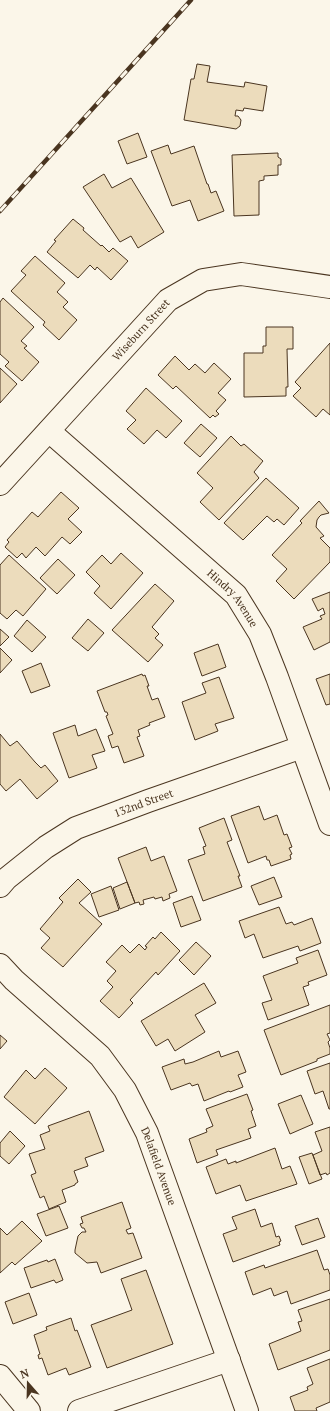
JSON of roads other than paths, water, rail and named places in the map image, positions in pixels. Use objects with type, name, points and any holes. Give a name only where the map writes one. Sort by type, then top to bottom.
[{"type":"street","name":"Wiseburn Street","points":[[0,484],[168,300],[203,280],[241,274],[330,287]]},
{"type":"street","name":"Hindry Avenue","points":[[49,431],[236,595],[260,634],[277,676],[330,824]]},
{"type":"street","name":"132nd Street","points":[[0,886],[6,879],[46,847],[76,828],[302,747]]},
{"type":"street","name":"Delafield Avenue","points":[[0,965],[14,980],[100,1056],[125,1090],[147,1133],[247,1411]]},
{"type":"street","points":[[79,1411],[228,1360]]},
{"type":"street","points":[[0,1376],[29,1411]]},
{"type":"railway","points":[[0,211],[191,0]]}]
